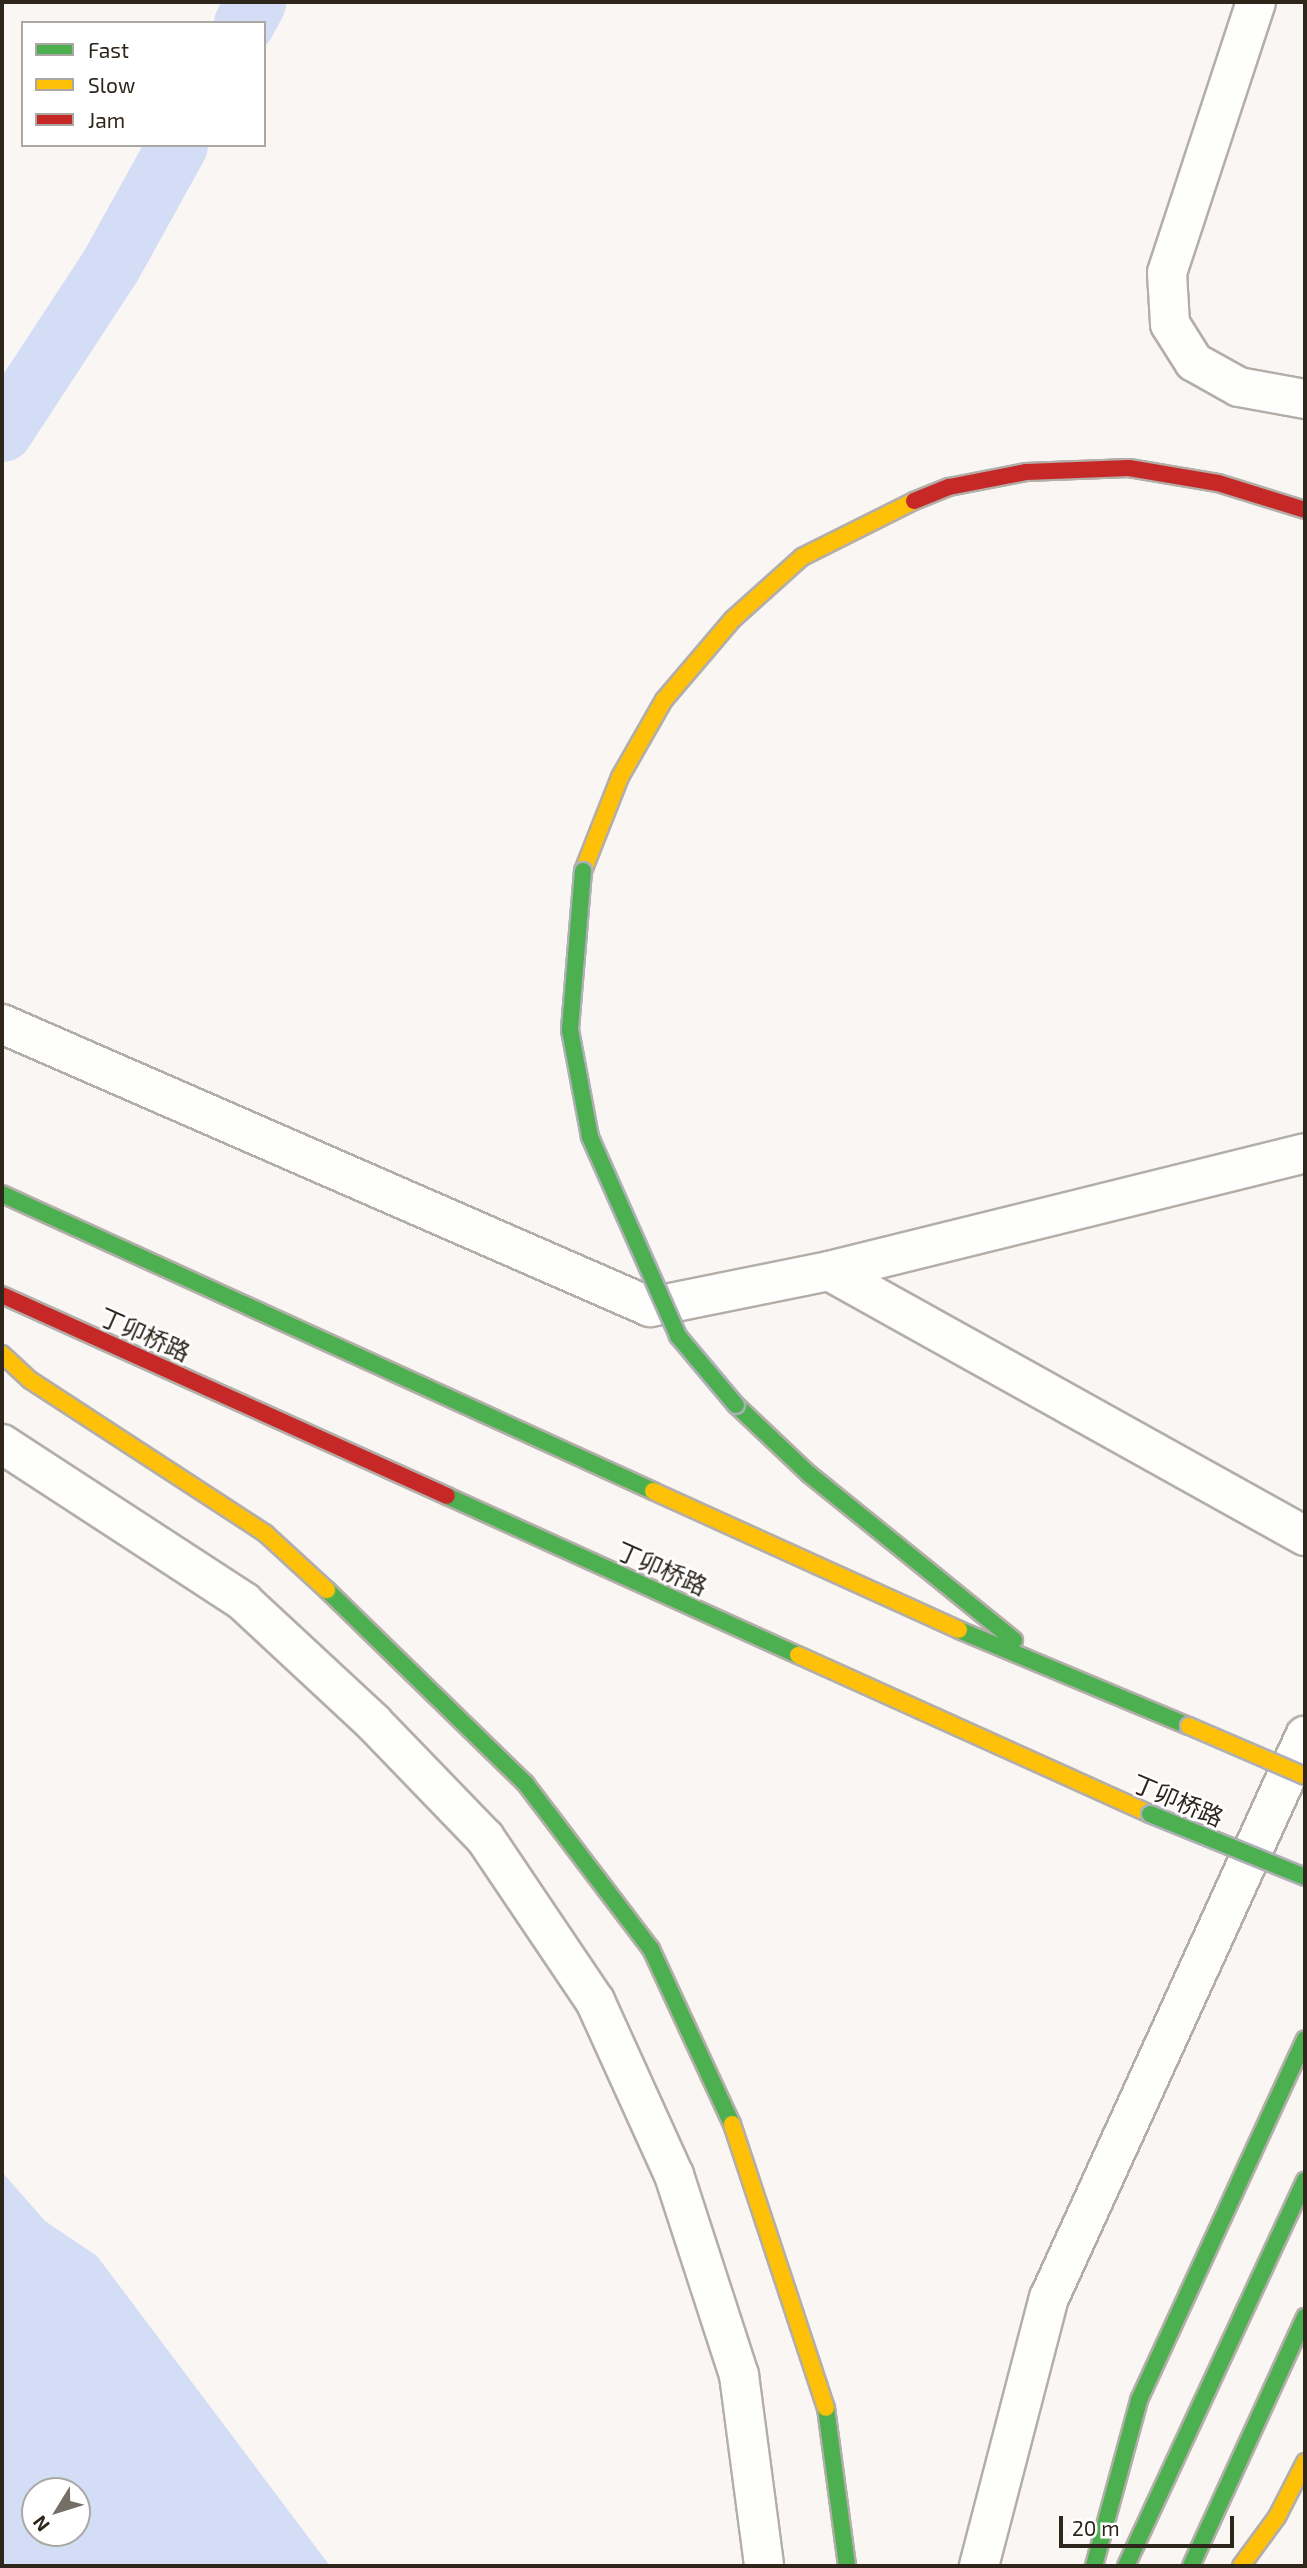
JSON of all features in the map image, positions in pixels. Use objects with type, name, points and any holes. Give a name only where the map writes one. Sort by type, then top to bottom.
[{"type":"main road","points":[[1056,1674],[809,1474],[736,1405],[678,1336],[626,1228],[590,1138],[570,1030],[583,871],[620,777],[664,699],[733,619],[802,557],[872,519],[949,487],[1026,472],[1129,468],[1218,483],[1305,510]]},
{"type":"main road","points":[[2,1194],[1056,1674],[1189,1726],[1305,1776]]},
{"type":"main road","name":"丁卯桥路","points":[[2,1295],[1150,1814],[1305,1877]]},
{"type":"main road","points":[[2,1354],[30,1380],[266,1534],[296,1561],[396,1653],[525,1783],[651,1949],[726,2107],[781,2263],[825,2406],[847,2566]]},
{"type":"main road","points":[[1094,2566],[1139,2400],[1305,2039]]},
{"type":"main road","points":[[1126,2566],[1305,2181]]},
{"type":"main road","points":[[1191,2566],[1305,2317]]},
{"type":"main road","points":[[1241,2566],[1277,2517],[1305,2462]]},
{"type":"street","points":[[1256,2],[1167,273],[1170,324],[1194,362],[1239,387],[1305,399]]},
{"type":"street","points":[[2,1024],[650,1307],[829,1271],[1305,1153]]},
{"type":"street","points":[[829,1271],[1305,1536]]},
{"type":"street","points":[[2,1444],[244,1602],[373,1722],[485,1838],[595,2001],[674,2175],[739,2375],[764,2566]]},
{"type":"street","points":[[979,2566],[1049,2298],[1305,1736]]},
{"type":"water","points":[[2,2172],[45,2221],[97,2256],[330,2566],[2,2566]]},
{"type":"waterway","points":[[245,21],[255,2]]},
{"type":"waterway","points":[[2,431],[110,266],[176,147]]},
{"type":"traffic: fast","points":[[583,871],[570,1030],[590,1137],[678,1336],[736,1405]]},
{"type":"traffic: fast","points":[[2,1194],[653,1491]]},
{"type":"traffic: fast","points":[[736,1405],[809,1474],[1014,1640]]},
{"type":"traffic: fast","points":[[447,1496],[798,1655]]},
{"type":"traffic: fast","points":[[327,1590],[525,1783],[651,1949],[732,2124]]},
{"type":"traffic: fast","points":[[959,1630],[1189,1726]]},
{"type":"traffic: fast","points":[[1150,1814],[1305,1877]]},
{"type":"traffic: fast","points":[[1094,2566],[1139,2400],[1305,2039]]},
{"type":"traffic: fast","points":[[1126,2566],[1305,2181]]},
{"type":"traffic: fast","points":[[1191,2566],[1305,2317]]},
{"type":"traffic: fast","points":[[826,2408],[847,2566]]},
{"type":"traffic: slow","points":[[583,871],[620,777],[664,700],[733,619],[802,557],[914,501]]},
{"type":"traffic: slow","points":[[2,1354],[30,1380],[266,1534],[327,1590]]},
{"type":"traffic: slow","points":[[653,1491],[959,1630]]},
{"type":"traffic: slow","points":[[798,1655],[1150,1814]]},
{"type":"traffic: slow","points":[[1189,1726],[1305,1776]]},
{"type":"traffic: slow","points":[[732,2124],[826,2408]]},
{"type":"traffic: slow","points":[[1241,2566],[1277,2517],[1305,2462]]},
{"type":"traffic: jam","points":[[914,501],[949,487],[1026,472],[1129,468],[1218,483],[1305,510]]},
{"type":"traffic: jam","points":[[2,1295],[447,1496]]}]
